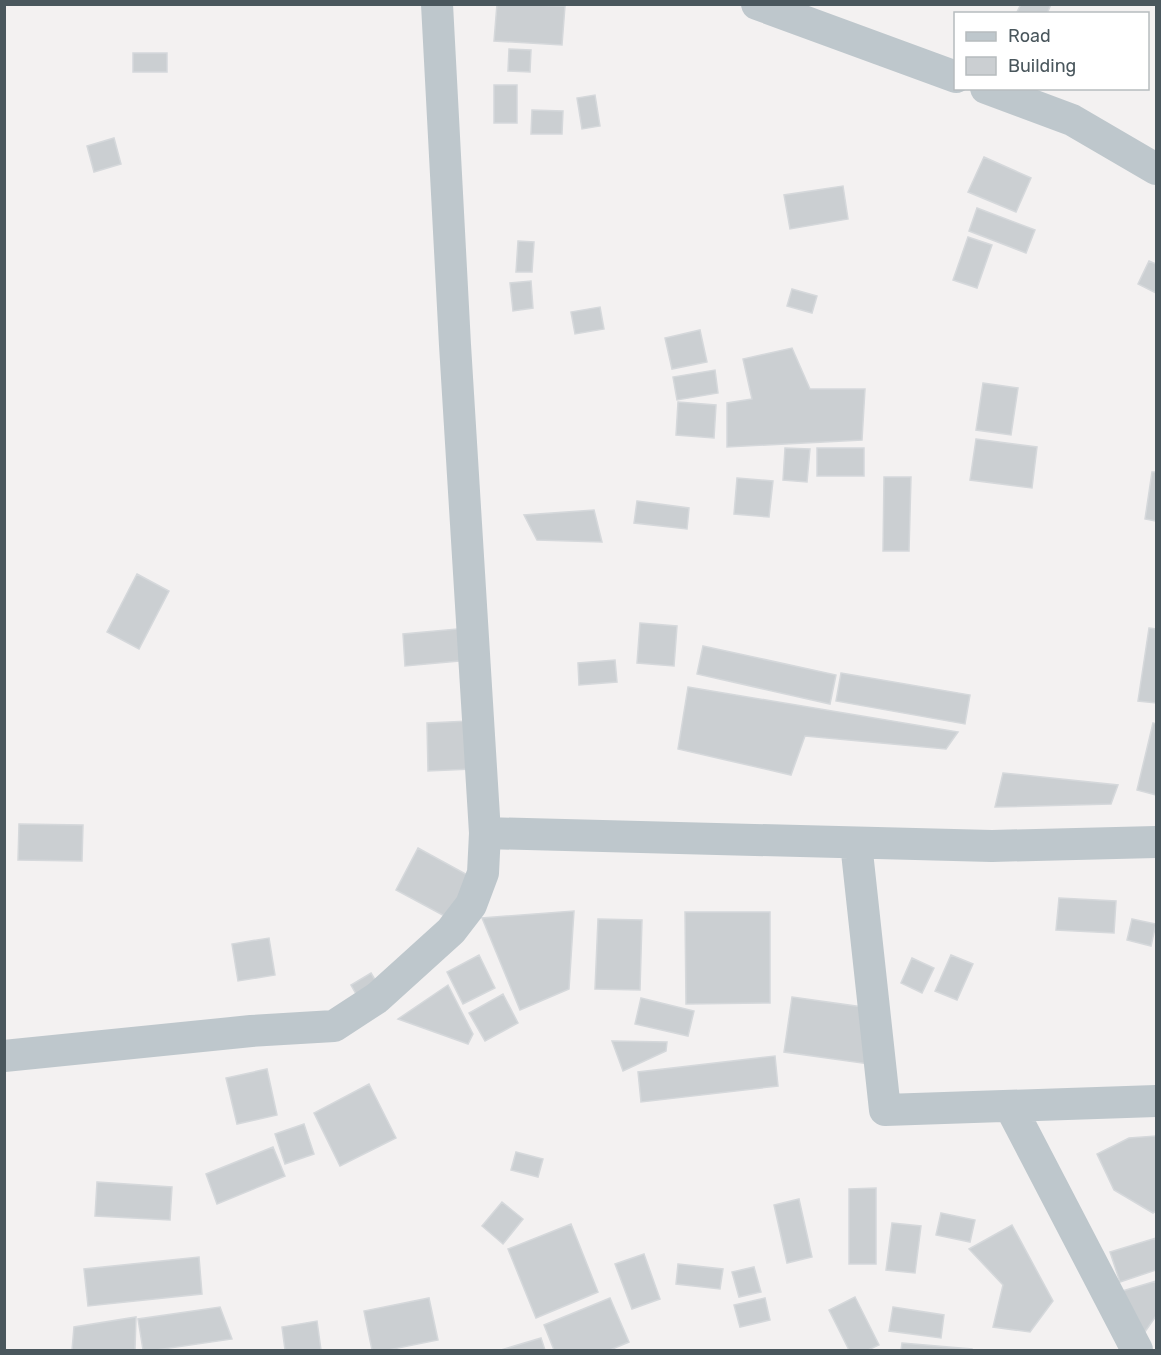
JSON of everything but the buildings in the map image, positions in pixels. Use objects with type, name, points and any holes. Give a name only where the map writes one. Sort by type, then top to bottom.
[{"type":"street","points":[[4,1056],[251,1031],[334,1026],[377,998],[451,931],[471,905],[483,873],[485,833],[454,334],[437,4]]},
{"type":"street","points":[[757,4],[954,76]]},
{"type":"street","points":[[991,90],[1072,120],[1156,169]]},
{"type":"street","points":[[485,833],[992,846],[1156,842]]},
{"type":"street","points":[[856,843],[885,1110],[1156,1101]]},
{"type":"street","points":[[1010,1106],[1137,1350]]}]
